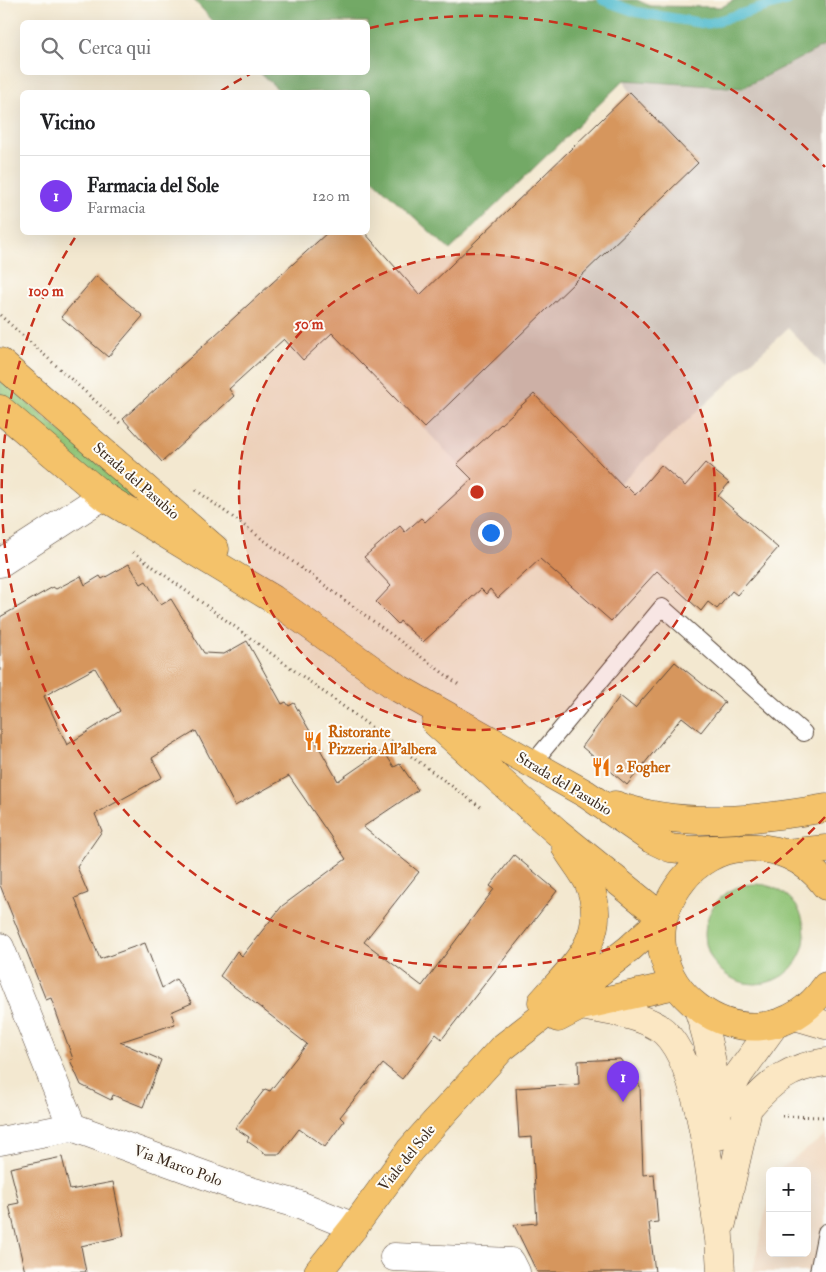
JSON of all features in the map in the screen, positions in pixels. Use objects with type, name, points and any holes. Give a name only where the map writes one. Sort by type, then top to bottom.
[{"type":"main road","name":"Strada del Pasubio","points":[[0,362],[273,599]]},
{"type":"main road","name":"Strada del Pasubio","points":[[0,409],[103,496],[273,599],[398,688],[586,794],[651,839],[670,848],[689,850],[770,848],[786,853],[804,863],[826,886]]},
{"type":"main road","name":"Strada del Pasubio","points":[[398,688],[557,832],[663,918]]},
{"type":"main road","points":[[586,794],[642,815],[707,820],[771,818],[826,808]]},
{"type":"main road","points":[[502,1048],[568,973],[588,946],[595,930],[596,913],[588,883],[557,832]]},
{"type":"main road","name":"Strada del Pasubio","points":[[737,848],[712,856],[689,872],[672,893],[663,918],[661,941],[665,964],[675,985],[698,1009],[716,1019],[734,1025],[755,1027],[785,1020]]},
{"type":"main road","points":[[786,853],[826,849]]},
{"type":"main road","name":"Viale del Sole","points":[[318,1272],[354,1227],[410,1150],[502,1048],[623,954],[663,918]]},
{"type":"main road","name":"Viale del Sole","points":[[502,1048],[581,1006],[675,985]]},
{"type":"main road","points":[[785,1020],[817,999],[826,986]]},
{"type":"street","points":[[0,563],[103,496]]},
{"type":"street","points":[[0,947],[72,1127],[0,1141]]},
{"type":"street","points":[[581,1006],[626,1014],[649,1022],[670,1038],[681,1053],[690,1075],[699,1110],[721,1272]]},
{"type":"street","points":[[698,1009],[705,1029],[718,1111],[718,1239]]},
{"type":"street","points":[[718,1111],[739,1074],[785,1020],[826,1025]]},
{"type":"street","points":[[718,1239],[748,1108],[760,1094],[786,1072],[826,1062]]},
{"type":"street","name":"Via Marco Polo","points":[[72,1127],[240,1188],[298,1204],[354,1227]]},
{"type":"street","points":[[394,1257],[511,1262],[516,1272]]},
{"type":"lane","points":[[532,764],[662,607],[804,733]]},
{"type":"lane","points":[[818,1272],[826,1232]]},
{"type":"path","points":[[0,315],[123,426]]},
{"type":"path","points":[[190,485],[463,688]]},
{"type":"path","points":[[125,546],[490,814]]},
{"type":"path","points":[[775,1115],[826,1117]]},
{"type":"shaded area","points":[[826,45],[826,368],[788,328],[610,492],[534,394],[457,464],[424,428],[698,163],[630,92],[624,80],[742,88]]},
{"type":"shaded area","points":[[826,1135],[826,1272],[753,1272],[766,1209],[766,1257],[811,1257],[811,1167],[782,1167]]},
{"type":"green space","points":[[194,0],[637,0],[650,6],[722,7],[734,0],[826,0],[826,45],[742,88],[624,80],[450,250],[370,177],[370,90],[279,90],[262,75],[370,75],[370,20],[212,20]]},
{"type":"green space","points":[[0,379],[107,471],[151,516],[95,477],[0,395]]},
{"type":"green space","points":[[755,884],[774,888],[791,898],[801,915],[805,934],[801,953],[791,970],[774,980],[755,984],[736,980],[719,970],[709,953],[705,934],[709,915],[719,898],[736,888]]},
{"type":"building","points":[[630,92],[698,163],[424,428],[332,333],[303,360],[284,339],[229,389],[234,396],[162,462],[123,419],[325,235],[367,235],[420,295]]},
{"type":"building","points":[[96,276],[143,316],[108,357],[61,317]]},
{"type":"building","points":[[534,394],[624,488],[626,486],[635,495],[661,465],[685,486],[705,463],[729,483],[718,496],[778,548],[737,595],[732,591],[717,609],[708,602],[701,611],[657,571],[611,621],[540,559],[498,598],[490,589],[486,594],[481,589],[423,642],[400,621],[398,624],[376,602],[391,586],[364,557],[400,526],[405,532],[421,518],[425,522],[472,479],[457,464]]},
{"type":"building","points":[[129,564],[141,584],[146,581],[161,605],[171,599],[204,653],[224,654],[247,641],[282,704],[286,702],[289,706],[294,703],[338,781],[383,750],[394,767],[400,764],[418,790],[363,827],[419,872],[364,942],[422,986],[494,889],[490,886],[514,855],[557,891],[442,1039],[436,1034],[402,1079],[383,1064],[340,1117],[344,1121],[325,1147],[299,1129],[280,1154],[266,1154],[247,1141],[249,1137],[235,1128],[265,1089],[270,1091],[307,1044],[220,976],[237,951],[242,956],[282,906],[346,859],[289,776],[235,806],[196,731],[152,758],[162,777],[95,814],[102,831],[77,867],[88,893],[75,898],[100,959],[145,943],[162,988],[176,979],[192,1003],[171,1012],[175,1024],[120,1042],[161,1060],[143,1107],[113,1095],[111,1100],[81,1085],[70,1060],[73,1059],[51,998],[46,1000],[0,885],[0,617],[53,587],[56,589],[81,576],[85,585],[100,576],[102,579]],"holes":[[[95,668],[120,711],[67,745],[44,696]]]},
{"type":"building","points":[[675,662],[725,702],[701,732],[682,717],[627,785],[582,747],[620,696],[635,708]]},
{"type":"building","points":[[620,1059],[640,1086],[643,1175],[654,1174],[658,1222],[649,1223],[655,1272],[537,1272],[514,1225],[537,1223],[532,1137],[519,1138],[516,1088],[579,1084],[578,1061]]},
{"type":"building","points":[[62,1157],[70,1190],[113,1182],[124,1236],[81,1246],[86,1272],[25,1272],[9,1205],[19,1203],[10,1168]]},
{"type":"waterway","points":[[603,0],[636,12],[707,24],[788,0]]},
{"type":"place","name":"Ristorante Pizzeria All'albera","points":[[313,741]]},
{"type":"place","name":"2 Fogher","points":[[601,767]]},
{"type":"place","name":"Farmacia del Sole","points":[[623,1102]]}]
